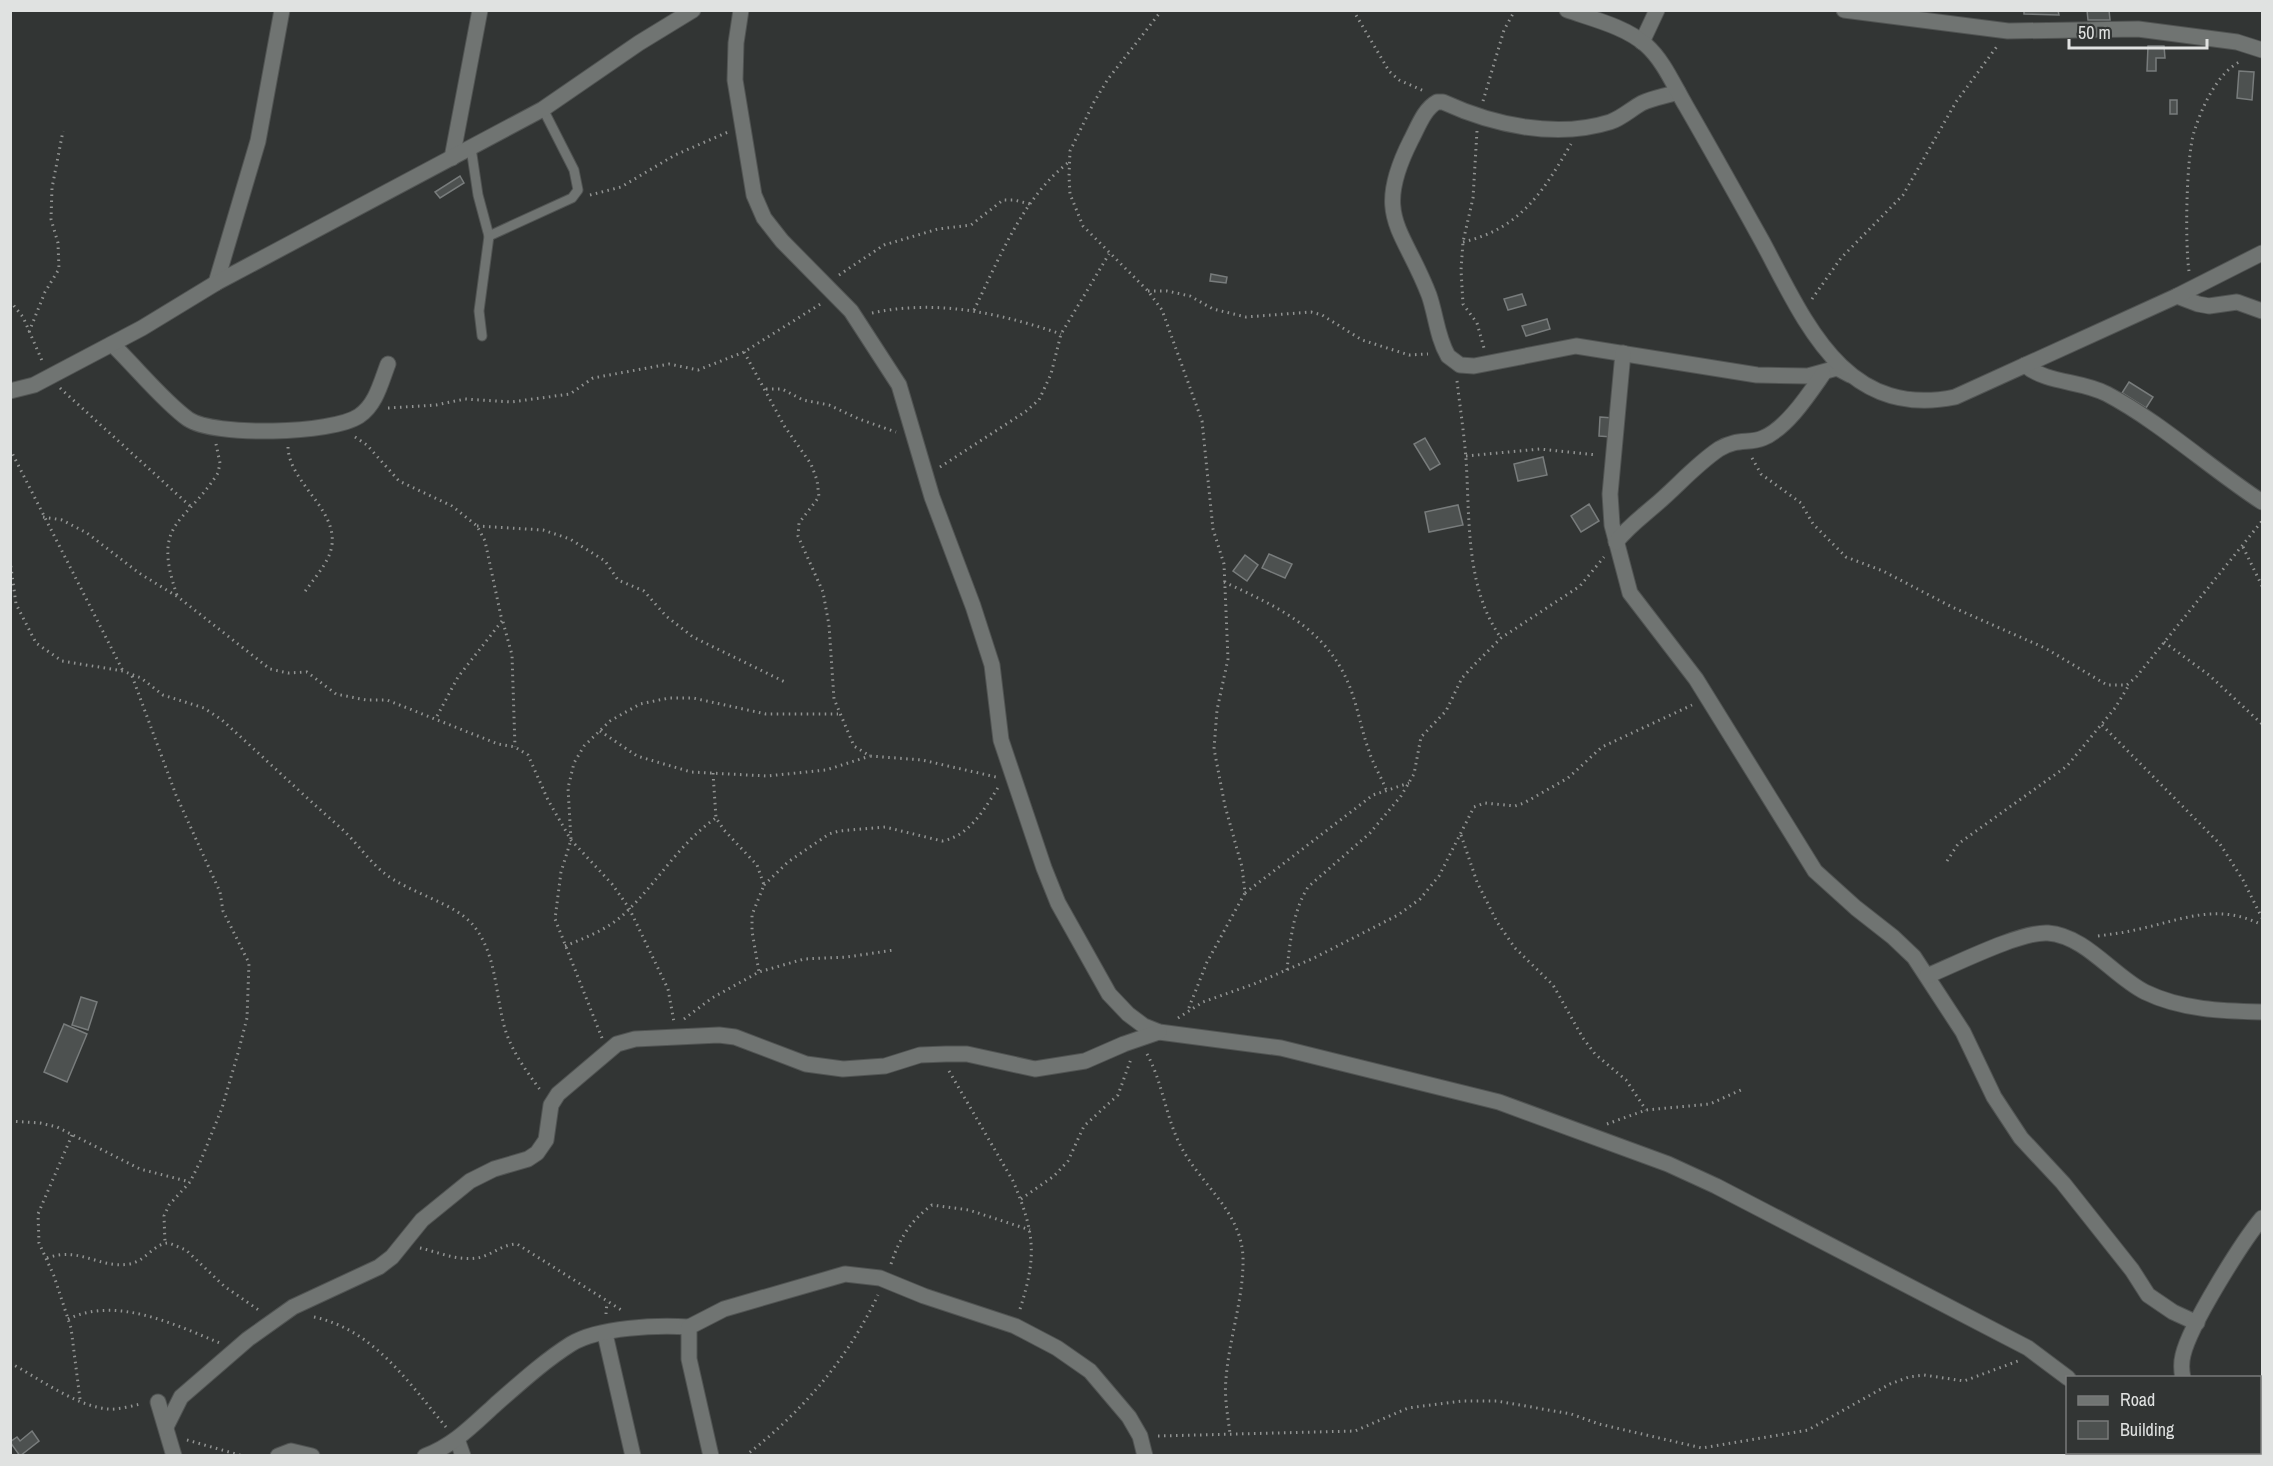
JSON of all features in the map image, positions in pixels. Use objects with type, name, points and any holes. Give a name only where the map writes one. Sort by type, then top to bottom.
[{"type":"street","points":[[216,283],[258,141],[282,10]]},
{"type":"street","points":[[452,158],[480,10]]},
{"type":"street","points":[[10,391],[34,385],[112,344],[216,283],[543,109],[639,43],[693,10]]},
{"type":"street","points":[[741,10],[736,44],[735,80],[751,183],[764,218],[782,241],[855,317],[899,385],[916,435],[926,476],[992,665],[1001,740],[1013,780],[1058,903],[1109,994],[1128,1014],[1144,1026],[1160,1032],[1247,1042],[1435,1084],[1499,1102],[1668,1164],[1716,1186],[2036,1353],[2066,1377]]},
{"type":"street","points":[[1567,10],[1612,26],[1642,42],[1662,64],[1801,316],[1821,346],[1850,375]]},
{"type":"street","points":[[1642,42],[1657,10]]},
{"type":"street","points":[[1844,10],[2008,31],[2138,29],[2237,42],[2262,50]]},
{"type":"street","points":[[1678,92],[1642,103],[1613,121],[1580,129],[1551,129],[1480,118],[1437,102],[1420,122],[1402,158],[1394,185],[1392,211],[1396,227],[1430,298],[1450,356],[1465,366],[1489,364],[1576,346],[1757,375],[1823,374],[1836,368],[1882,393],[1897,398],[1934,401],[1955,397],[2177,296],[2262,253]]},
{"type":"street","points":[[2177,296],[2209,306],[2237,302],[2262,311]]},
{"type":"street","points":[[112,344],[189,420],[213,427],[287,431],[342,422],[359,416],[368,408],[388,364]]},
{"type":"street","points":[[1623,353],[1610,494],[1616,542],[1630,593],[1707,698],[1815,871],[1856,909],[1910,952],[1963,1032],[1999,1106],[2021,1138],[2063,1183],[2132,1270],[2148,1295],[2173,1312],[2197,1323]]},
{"type":"street","points":[[2025,365],[2035,373],[2095,388],[2140,413],[2226,478],[2262,502]]},
{"type":"street","points":[[1616,542],[1629,526],[1688,472],[1721,448],[1744,439],[1762,438],[1780,425],[1802,404],[1823,374]]},
{"type":"street","points":[[1927,976],[2026,937],[2046,933],[2072,940],[2145,992],[2190,1008],[2262,1012]]},
{"type":"street","points":[[167,1431],[181,1397],[235,1349],[287,1311],[379,1267],[396,1253],[422,1220],[470,1181],[494,1168],[528,1159],[537,1153],[548,1134],[550,1105],[558,1094],[607,1050],[617,1044],[635,1039],[719,1035],[735,1036],[806,1064],[843,1069],[885,1066],[920,1055],[967,1054],[1035,1069],[1085,1061],[1160,1032]]},
{"type":"street","points":[[2183,1376],[2180,1368],[2183,1352],[2197,1323],[2241,1247],[2262,1218]]},
{"type":"street","points":[[425,1455],[457,1439],[511,1391],[572,1343],[605,1334],[647,1327],[689,1327],[723,1309],[845,1274],[886,1280],[1016,1326],[1057,1348],[1090,1371],[1129,1418],[1140,1436],[1145,1455]]},
{"type":"street","points":[[689,1327],[689,1359],[711,1455]]},
{"type":"street","points":[[605,1334],[633,1455]]},
{"type":"street","points":[[158,1402],[174,1455]]},
{"type":"street","points":[[457,1439],[463,1455]]},
{"type":"street","points":[[278,1455],[291,1451],[312,1455]]},
{"type":"lane","points":[[489,236],[572,198],[578,190],[574,170],[543,109]]},
{"type":"lane","points":[[471,148],[478,195],[489,236],[479,311],[482,336]]},
{"type":"path","points":[[1162,10],[1108,79],[1073,142],[1069,162],[1070,194],[1083,226],[1148,291],[1162,310],[1202,421],[1213,529],[1224,564],[1228,659],[1217,710],[1214,749],[1225,806],[1242,867],[1245,893]]},
{"type":"path","points":[[1353,10],[1389,72],[1400,80],[1426,92],[1437,102]]},
{"type":"path","points":[[1489,364],[1477,323],[1463,304],[1464,242],[1473,198],[1475,145],[1480,118],[1504,30],[1515,10]]},
{"type":"path","points":[[1801,316],[1841,258],[1903,195],[1956,102],[2008,31]]},
{"type":"path","points":[[2193,288],[2187,252],[2193,134],[2211,94],[2225,71],[2262,50]]},
{"type":"path","points":[[572,198],[621,187],[675,155],[743,126]]},
{"type":"path","points":[[1464,242],[1488,236],[1519,216],[1546,186],[1580,129]]},
{"type":"path","points":[[28,334],[45,292],[59,269],[58,243],[51,219],[52,188],[63,130]]},
{"type":"path","points":[[974,311],[1030,204],[1048,180],[1069,162]]},
{"type":"path","points":[[368,408],[436,405],[465,399],[512,402],[570,394],[593,378],[669,364],[698,370],[744,352],[830,289],[884,244],[938,229],[971,225],[1008,199],[1030,204]]},
{"type":"path","points":[[926,476],[1025,412],[1039,400],[1051,374],[1061,334],[1109,254]]},
{"type":"path","points":[[1148,291],[1167,291],[1190,296],[1213,309],[1246,317],[1311,312],[1322,315],[1362,340],[1409,355],[1450,356],[1466,456],[1468,520],[1477,580],[1491,623],[1501,638]]},
{"type":"path","points":[[10,301],[23,317],[28,334],[49,377],[190,506]]},
{"type":"path","points":[[855,317],[898,308],[929,306],[974,311],[1025,322],[1061,334]]},
{"type":"path","points":[[744,352],[785,427],[804,452],[817,480],[819,497],[799,523],[798,536],[823,592],[829,625],[834,699],[838,714],[854,746],[870,756]]},
{"type":"path","points":[[766,389],[782,389],[803,400],[829,405],[884,429],[916,435]]},
{"type":"path","points":[[342,422],[399,481],[452,506],[477,526],[484,541],[512,655],[515,747]]},
{"type":"path","points":[[178,597],[168,561],[169,543],[175,525],[218,473],[220,463],[213,427]]},
{"type":"path","points":[[287,431],[288,454],[293,468],[328,521],[332,540],[329,555],[304,593]]},
{"type":"path","points":[[1744,439],[1761,474],[1801,503],[1814,524],[1846,557],[2045,648],[2107,685],[2120,686],[2130,683]]},
{"type":"path","points":[[10,449],[123,671]]},
{"type":"path","points":[[1466,456],[1540,449],[1613,457]]},
{"type":"path","points":[[43,517],[63,520],[87,532],[139,573],[178,597],[270,669],[288,674],[307,672],[336,694],[366,700],[387,700],[498,744],[515,747],[528,755],[548,800],[571,840],[612,884],[629,908],[668,989],[674,1027],[712,998],[759,972],[804,959],[847,957],[894,950]]},
{"type":"path","points":[[1947,861],[1958,844],[2067,766],[2102,725],[2130,683],[2262,521]]},
{"type":"path","points":[[477,526],[543,530],[570,539],[605,561],[618,580],[644,591],[666,616],[693,638],[787,683]]},
{"type":"path","points":[[1287,970],[1302,897],[1308,887],[1370,833],[1410,783],[1421,737],[1446,711],[1462,678],[1501,638],[1580,586],[1616,542]]},
{"type":"path","points":[[2242,547],[2262,586]]},
{"type":"path","points":[[10,560],[16,604],[36,643],[62,661],[123,671],[141,678],[164,695],[204,708],[222,720],[350,837],[384,873],[421,896],[459,911],[473,924],[485,942],[490,957],[505,1030],[519,1060],[550,1105]]},
{"type":"path","points":[[1224,582],[1281,608],[1320,641],[1336,660],[1348,682],[1370,754],[1386,789]]},
{"type":"path","points":[[436,718],[458,677],[502,621]]},
{"type":"path","points":[[2164,642],[2209,675],[2262,724]]},
{"type":"path","points":[[132,675],[176,795],[220,892],[223,911],[249,963],[247,1018],[222,1108],[190,1182],[169,1205],[164,1216],[165,1243]]},
{"type":"path","points":[[607,1050],[555,919],[561,872],[571,840],[568,788],[574,764],[585,746],[599,730],[640,704],[669,698],[693,698],[766,714],[838,714]]},
{"type":"path","points":[[1160,1032],[1188,1010],[1218,995],[1287,970],[1360,936],[1398,915],[1420,899],[1439,876],[1474,807],[1485,803],[1515,806],[1524,803],[1568,778],[1602,747],[1707,698]]},
{"type":"path","points":[[2102,725],[2220,844],[2243,880],[2262,918]]},
{"type":"path","points":[[599,730],[637,756],[691,772],[767,776],[801,773],[826,770],[870,756],[922,760],[1004,778],[974,821],[956,837],[942,841],[885,827],[839,831],[829,834],[788,862],[764,885],[752,915],[752,931],[759,972]]},
{"type":"path","points":[[713,773],[716,818],[724,830],[757,865],[764,885]]},
{"type":"path","points":[[1188,1010],[1207,962],[1245,893],[1373,795],[1410,783]]},
{"type":"path","points":[[565,946],[600,931],[629,908],[658,878],[696,831],[716,818]]},
{"type":"path","points":[[1460,833],[1478,882],[1497,922],[1515,948],[1553,985],[1583,1038],[1595,1054],[1626,1080],[1646,1110]]},
{"type":"path","points":[[2072,940],[2135,930],[2201,914],[2239,915],[2262,925]]},
{"type":"path","points":[[1021,1199],[1061,1170],[1068,1161],[1084,1126],[1118,1095],[1140,1040]]},
{"type":"path","points":[[1140,1040],[1172,1126],[1184,1151],[1208,1188],[1233,1217],[1238,1232],[1243,1256],[1241,1291],[1225,1381],[1230,1434]]},
{"type":"path","points":[[940,1054],[1004,1164],[1021,1199],[1030,1230],[1031,1273],[1016,1326]]},
{"type":"path","points":[[1584,1133],[1646,1110],[1710,1104],[1743,1089]]},
{"type":"path","points":[[10,1121],[40,1123],[72,1135],[140,1168],[190,1182]]},
{"type":"path","points":[[72,1135],[38,1214],[39,1244],[47,1258],[68,1319],[78,1371],[80,1399]]},
{"type":"path","points":[[745,1455],[799,1411],[819,1390],[869,1315],[886,1280],[896,1248],[917,1216],[932,1205],[969,1210],[1030,1230]]},
{"type":"path","points":[[47,1258],[61,1253],[77,1253],[118,1266],[132,1264],[165,1243]]},
{"type":"path","points":[[165,1243],[186,1250],[224,1286],[273,1321]]},
{"type":"path","points":[[418,1248],[458,1258],[476,1259],[490,1255],[504,1246],[517,1244],[647,1327]]},
{"type":"path","points":[[68,1319],[80,1313],[121,1309],[184,1328],[235,1349]]},
{"type":"path","points":[[287,1311],[337,1323],[368,1341],[387,1358],[457,1439]]},
{"type":"path","points":[[1140,1436],[1355,1431],[1407,1408],[1451,1402],[1497,1401],[1560,1411],[1599,1424],[1702,1448],[1808,1430],[1890,1384],[1909,1377],[1924,1375],[1964,1381],[2036,1353]]},
{"type":"path","points":[[10,1363],[54,1389],[110,1409],[158,1402]]},
{"type":"path","points":[[167,1431],[243,1455]]},
{"type":"building","points":[[2024,10],[2058,10],[2059,15],[2024,14]]},
{"type":"building","points":[[2087,10],[2109,10],[2110,20],[2088,20]]},
{"type":"building","points":[[2148,46],[2164,46],[2165,58],[2156,58],[2156,71],[2147,71]]},
{"type":"building","points":[[2239,71],[2254,72],[2252,100],[2237,98]]},
{"type":"building","points":[[2170,100],[2177,100],[2177,114],[2170,114]]},
{"type":"building","points":[[460,176],[464,183],[440,198],[435,192]]},
{"type":"building","points":[[1211,274],[1227,277],[1226,283],[1210,281]]},
{"type":"building","points":[[1522,294],[1526,305],[1508,310],[1504,299]]},
{"type":"building","points":[[1547,319],[1550,329],[1526,336],[1522,326]]},
{"type":"building","points":[[2129,382],[2153,397],[2146,408],[2122,393]]},
{"type":"building","points":[[1600,417],[1613,418],[1612,437],[1599,436]]},
{"type":"building","points":[[1425,438],[1440,464],[1430,470],[1414,444]]},
{"type":"building","points":[[1543,457],[1547,475],[1518,481],[1514,464]]},
{"type":"building","points":[[1589,504],[1599,521],[1581,532],[1571,516]]},
{"type":"building","points":[[1458,505],[1463,525],[1429,532],[1425,512]]},
{"type":"building","points":[[1269,554],[1292,564],[1285,578],[1262,568]]},
{"type":"building","points":[[1245,555],[1258,565],[1247,581],[1233,571]]},
{"type":"building","points":[[81,997],[97,1002],[88,1030],[72,1025]]},
{"type":"building","points":[[64,1024],[87,1034],[67,1082],[44,1072]]},
{"type":"building","points":[[32,1431],[39,1441],[20,1456],[10,1442],[17,1437],[20,1441]]}]
